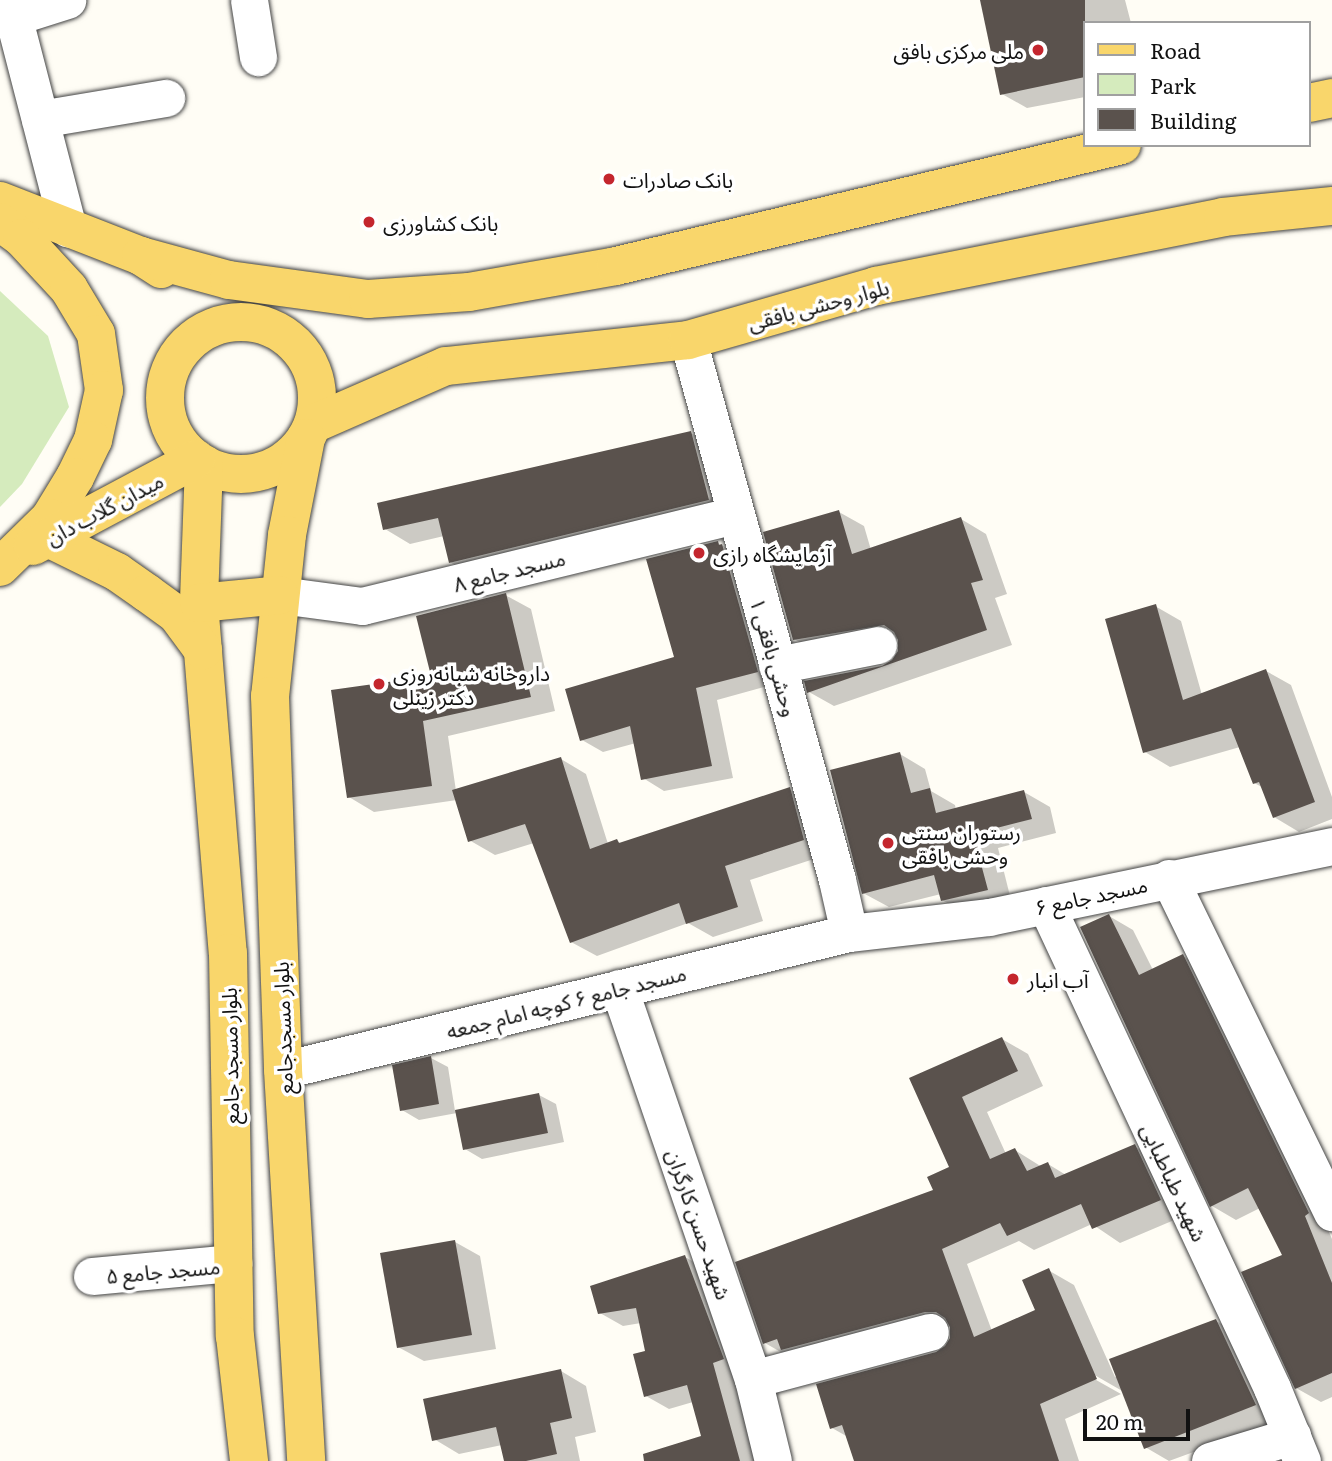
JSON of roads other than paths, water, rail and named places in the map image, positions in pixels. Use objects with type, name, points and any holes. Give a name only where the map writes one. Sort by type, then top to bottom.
[{"type":"main road","points":[[1311,103],[1332,98]]},
{"type":"main road","points":[[141,256],[251,322],[280,332],[300,349],[313,372],[318,398],[309,431],[290,456],[271,468],[249,474],[225,472],[200,462],[178,441],[167,420],[164,396],[169,371],[181,350],[199,334],[222,324],[251,322],[368,299],[469,292],[616,266],[1114,147]]},
{"type":"main road","points":[[0,201],[141,256],[229,280],[368,299]]},
{"type":"main road","name":"بلوار وحشی بافقی","points":[[309,431],[446,366],[688,340],[876,286],[1223,218],[1332,206]]},
{"type":"main road","points":[[0,222],[22,238],[69,289],[96,334],[104,390],[93,440],[75,477],[50,518],[6,562]]},
{"type":"main road","name":"بلوار مسجدجامع","points":[[306,1461],[283,1070],[270,696],[287,535],[309,431]]},
{"type":"main road","name":"میدان گلاب دان","points":[[6,562],[200,462]]},
{"type":"main road","name":"بلوار مسجد جامع","points":[[200,462],[199,603],[228,953],[235,1336],[249,1461]]},
{"type":"main road","points":[[48,538],[117,572],[157,600],[177,615],[203,650]]},
{"type":"main road","points":[[199,603],[280,596]]},
{"type":"street","points":[[67,0],[11,9],[68,228]]},
{"type":"street","points":[[249,0],[258,57]]},
{"type":"street","points":[[40,119],[166,97]]},
{"type":"street","name":"وحشی بافقی ۱","points":[[688,340],[849,933]]},
{"type":"street","name":"مسجد جامع ۸","points":[[280,596],[362,606],[736,515]]},
{"type":"street","points":[[777,665],[878,645]]},
{"type":"street","name":"مسجد جامع ۶","points":[[849,933],[989,917],[1332,846]]},
{"type":"street","points":[[1168,878],[1332,1212]]},
{"type":"street","name":"شهید طباطبایی","points":[[1046,905],[1297,1449]]},
{"type":"street","name":"مسجد جامع ۶ کوچه امام جمعه","points":[[283,1070],[849,933]]},
{"type":"street","name":"شهید حسن کارگران","points":[[619,988],[753,1379],[774,1461]]},
{"type":"street","name":"مسجد جامع ۵","points":[[92,1276],[233,1263]]},
{"type":"street","points":[[753,1379],[930,1332]]},
{"type":"street","points":[[1210,1461],[1297,1449]]},
{"type":"place","name":"ملی مرکزی بافق","points":[[1038,50]]},
{"type":"place","name":"بانک صادرات","points":[[609,179]]},
{"type":"place","name":"بانک کشاورزی","points":[[369,222]]},
{"type":"place","name":"آزمایشگاه رازی","points":[[699,553]]},
{"type":"place","name":"داروخانه شبانه‌روزی دکتر زینلی","points":[[379,684]]},
{"type":"place","name":"رستوران سنتی وحشی بافقی","points":[[888,843]]},
{"type":"place","name":"آب انبار","points":[[1013,979]]}]
